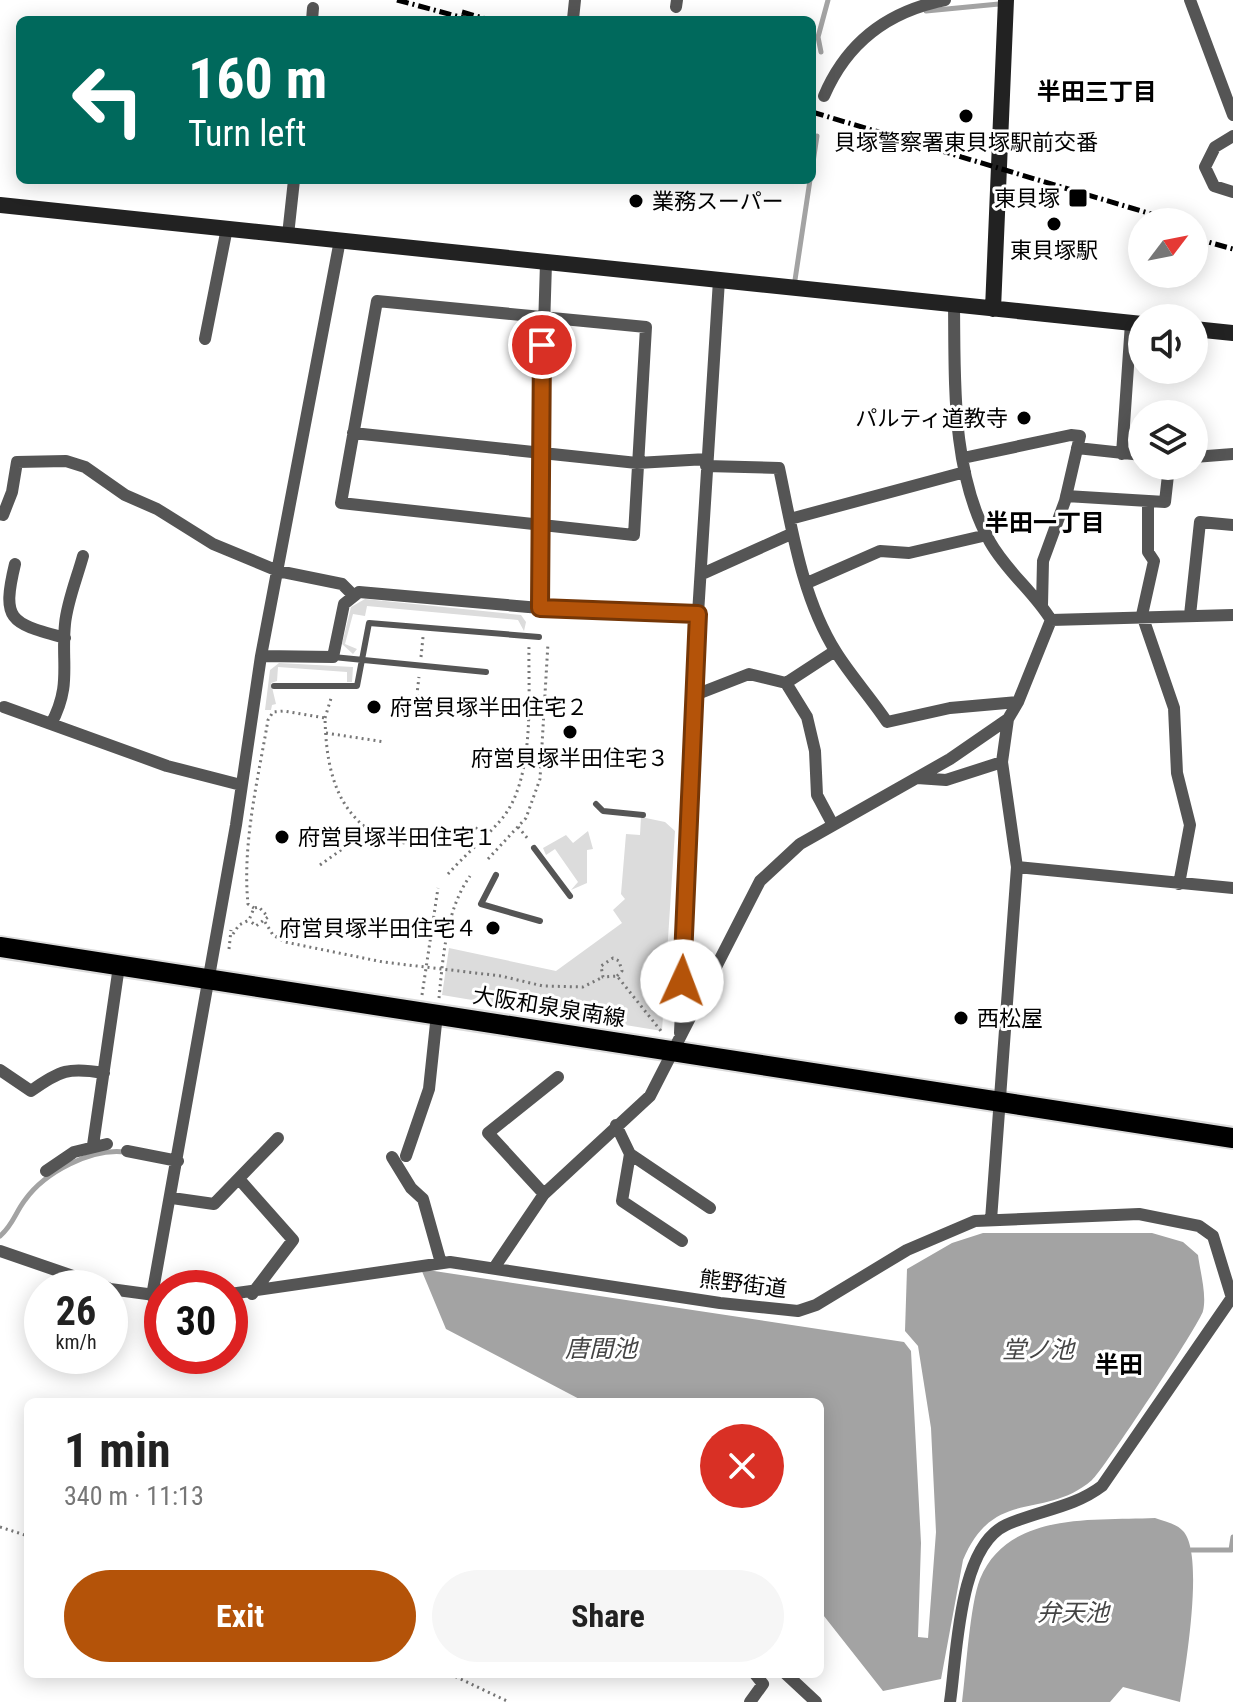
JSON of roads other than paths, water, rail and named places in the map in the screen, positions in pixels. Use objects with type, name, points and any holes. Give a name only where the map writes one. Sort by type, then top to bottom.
[{"type":"main road","name":"大阪和泉泉南線","points":[[0,947],[207,980],[438,1007],[673,1043],[997,1101],[1233,1138]]},
{"type":"street","points":[[824,96],[849,52],[870,31],[920,5],[945,0]]},
{"type":"street","points":[[993,309],[1006,0]]},
{"type":"street","points":[[1190,0],[1233,115]]},
{"type":"street","points":[[1233,136],[1215,147],[1205,167],[1214,186],[1233,192]]},
{"type":"street","points":[[288,235],[294,184]]},
{"type":"street","points":[[0,205],[1128,322]]},
{"type":"street","points":[[205,339],[227,228]]},
{"type":"street","points":[[161,1270],[261,656],[340,240]]},
{"type":"street","points":[[540,608],[539,453],[546,263]]},
{"type":"street","points":[[673,1043],[719,280]]},
{"type":"street","points":[[377,301],[543,318],[646,327],[634,535],[538,522],[341,503],[377,301]]},
{"type":"street","points":[[954,305],[956,396],[964,465],[987,535],[1015,580],[1042,605],[1051,620]]},
{"type":"street","points":[[1208,330],[1233,333]]},
{"type":"street","points":[[1122,454],[1129,384]]},
{"type":"street","points":[[353,433],[637,463],[706,462],[779,468],[791,534],[835,651],[887,722],[950,708],[1018,702]]},
{"type":"street","points":[[790,519],[964,465],[1071,435],[1080,436],[1066,496],[1043,561],[1042,605]]},
{"type":"street","points":[[1077,448],[1128,454]]},
{"type":"street","points":[[1208,456],[1233,454]]},
{"type":"street","points":[[3,515],[17,462],[66,461],[85,467],[125,495],[157,509],[213,544],[278,571],[342,584],[354,596]]},
{"type":"street","points":[[1066,496],[1165,502],[1167,480]]},
{"type":"street","points":[[1148,501],[1148,552],[1154,561],[1142,615],[1174,708],[1177,773],[1190,825],[1179,884]]},
{"type":"street","points":[[1190,615],[1200,522],[1233,525]]},
{"type":"street","points":[[702,574],[791,534]]},
{"type":"street","points":[[807,583],[880,551],[909,553],[987,535]]},
{"type":"street","points":[[51,724],[62,703],[67,680],[65,624],[83,556]]},
{"type":"street","points":[[15,564],[6,601],[11,613],[28,628],[65,638]]},
{"type":"street","points":[[261,656],[333,657],[344,604],[359,592],[540,608],[698,614]]},
{"type":"street","points":[[1051,620],[1142,615],[1233,615]]},
{"type":"street","points":[[991,1220],[997,1101],[1017,867],[1002,762],[1008,719],[1051,620]]},
{"type":"street","points":[[786,683],[835,651]]},
{"type":"street","points":[[695,695],[749,674],[786,683],[807,717],[815,751],[817,795],[833,825]]},
{"type":"street","points":[[4,707],[167,766],[241,785]]},
{"type":"street","points":[[494,1268],[544,1194],[650,1096],[673,1043],[760,881],[800,844],[917,778],[1008,719]]},
{"type":"street","points":[[917,778],[946,780],[1002,762]]},
{"type":"street","points":[[1017,867],[1233,888]]},
{"type":"street","points":[[46,1171],[74,1152],[100,1145],[104,1073],[119,966]]},
{"type":"street","points":[[406,1156],[429,1089],[438,1007]]},
{"type":"street","points":[[0,1070],[31,1091],[63,1071],[74,1068],[104,1073]]},
{"type":"street","points":[[544,1194],[488,1133],[558,1077]]},
{"type":"street","points":[[616,1125],[630,1154],[710,1208]]},
{"type":"street","points":[[172,1198],[214,1204],[278,1138]]},
{"type":"street","points":[[127,1151],[178,1161]]},
{"type":"street","points":[[630,1154],[622,1201],[682,1241]]},
{"type":"street","points":[[392,1157],[411,1188],[423,1199],[441,1263]]},
{"type":"street","points":[[239,1179],[293,1240],[252,1294]]},
{"type":"street","name":"熊野街道","points":[[248,1294],[441,1263],[494,1268],[720,1303],[798,1311],[816,1305],[907,1250],[975,1221],[1139,1214],[1199,1226],[1213,1236],[1233,1297]]},
{"type":"street","points":[[0,1251],[56,1270]]},
{"type":"street","points":[[950,1702],[966,1585],[985,1543],[1003,1526],[1081,1501],[1102,1486],[1233,1297]]},
{"type":"street","points":[[750,1702],[763,1684],[758,1678]]},
{"type":"street","points":[[790,1678],[816,1702]]},
{"type":"lane","points":[[274,686],[357,686],[369,623],[539,637]]},
{"type":"lane","points":[[333,657],[486,672]]},
{"type":"lane","points":[[596,804],[603,811],[643,815]]},
{"type":"lane","points":[[534,848],[570,896]]},
{"type":"lane","points":[[496,875],[481,904],[540,921]]},
{"type":"water","points":[[983,1233],[1152,1233],[1183,1242],[1198,1255],[1204,1305],[1186,1341],[1092,1480],[1056,1499],[1005,1513],[990,1522],[976,1537],[963,1560],[941,1679],[883,1691],[824,1616],[824,1398],[577,1398],[446,1329],[421,1269],[904,1342],[911,1351],[921,1543],[918,1637],[928,1638],[936,1532],[931,1428],[918,1346],[905,1331],[907,1269],[952,1243]]},
{"type":"water","name":"弁天池","points":[[1155,1518],[1183,1531],[1193,1563],[1192,1613],[1180,1702],[1123,1687],[1110,1702],[962,1702],[977,1590],[993,1557],[1011,1541],[1055,1524]]},
{"type":"waterway","points":[[821,52],[818,37],[828,0]]},
{"type":"waterway","points":[[926,11],[999,4]]},
{"type":"waterway","points":[[816,143],[817,136]]},
{"type":"waterway","points":[[795,280],[809,184]]},
{"type":"waterway","points":[[0,1236],[34,1190],[56,1171],[98,1154],[125,1152]]},
{"type":"waterway","points":[[1191,1550],[1231,1550],[1233,1537]]},
{"type":"railway","points":[[397,0],[456,16]]},
{"type":"railway","points":[[462,12],[476,16]]},
{"type":"railway","points":[[816,113],[1131,208]]},
{"type":"railway","points":[[1208,242],[1233,249]]},
{"type":"place","name":"貝塚警察署東貝塚駅前交番","points":[[966,116]]},
{"type":"place","name":"東貝塚","points":[[1078,198]]},
{"type":"place","name":"業務スーパー","points":[[636,201]]},
{"type":"place","name":"東貝塚駅","points":[[1054,224]]},
{"type":"place","name":"パルティ道教寺","points":[[1024,418]]},
{"type":"place","name":"府営貝塚半田住宅２","points":[[374,707]]},
{"type":"place","name":"府営貝塚半田住宅３","points":[[570,732]]},
{"type":"place","name":"府営貝塚半田住宅１","points":[[282,837]]},
{"type":"place","name":"府営貝塚半田住宅４","points":[[493,928]]},
{"type":"place","name":"西松屋","points":[[961,1018]]},
{"type":"district","name":"半田三丁目","points":[[1097,92]]},
{"type":"district","name":"半田一丁目","points":[[1045,523]]},
{"type":"district","name":"半田","points":[[1119,1365]]},
{"type":"water label","name":"唐間池","points":[[601,1349]]},
{"type":"water label","name":"堂ノ池","points":[[1038,1350]]}]
